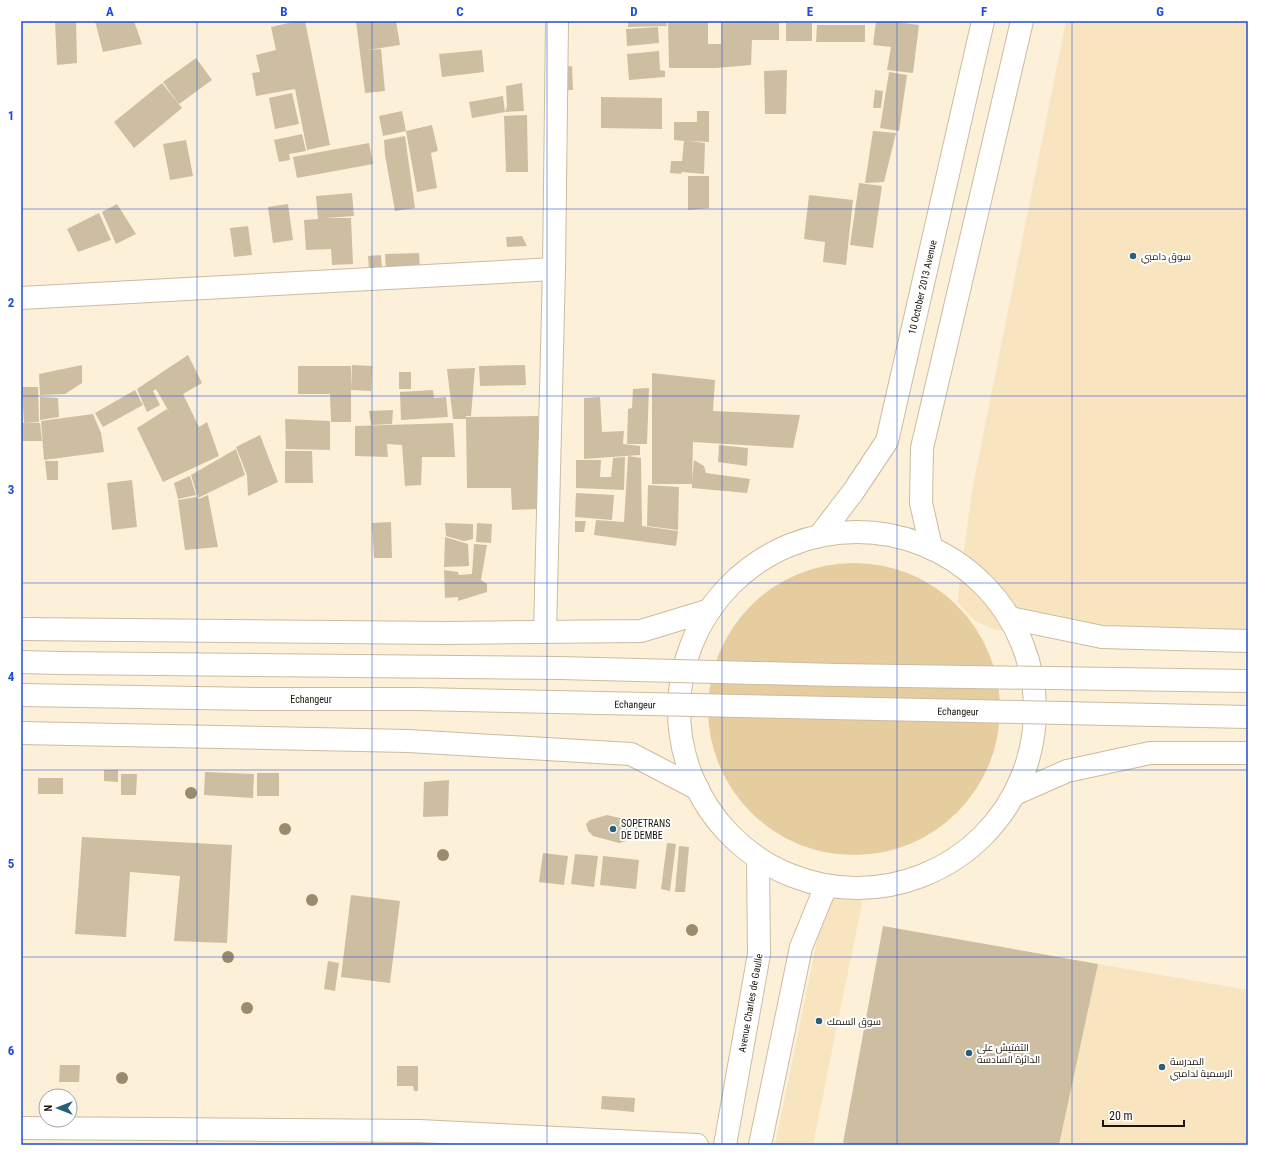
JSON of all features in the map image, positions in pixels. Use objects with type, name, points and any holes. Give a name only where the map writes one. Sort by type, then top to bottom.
[{"type":"main road","points":[[545,632],[554,268],[557,21]]},
{"type":"main road","name":"10 October 2013 Avenue","points":[[820,535],[853,492],[887,441],[983,21]]},
{"type":"main road","points":[[931,547],[921,503],[922,448],[1022,21]]},
{"type":"main road","points":[[21,298],[554,268]]},
{"type":"main road","points":[[877,532],[931,547],[962,565],[989,589],[1010,618],[1024,648],[1033,679],[1035,712],[1030,754],[1015,794],[981,839],[936,871],[882,888],[826,886],[791,876],[758,859],[734,839],[714,816],[698,789],[684,748],[680,705],[688,655],[710,610],[731,584],[758,562],[788,545],[820,535],[877,532]]},
{"type":"main road","points":[[21,629],[438,633],[641,630],[710,610]]},
{"type":"main road","points":[[1010,618],[1102,637],[1248,641]]},
{"type":"main road","points":[[21,662],[67,664],[559,668],[837,675],[1248,681]]},
{"type":"main road","name":"Echangeur","points":[[21,695],[417,698],[1248,717]]},
{"type":"main road","points":[[21,733],[408,741],[631,754],[698,789]]},
{"type":"main road","points":[[1015,794],[1067,771],[1150,753],[1248,753]]},
{"type":"main road","name":"Avenue Charles de Gaulle","points":[[725,1145],[759,954],[758,859]]},
{"type":"main road","points":[[760,1145],[801,947],[826,886]]},
{"type":"main road","points":[[21,1128],[80,1137],[419,1131],[696,1145]]},
{"type":"shaded area","name":"سوق دامبي","points":[[1066,21],[1248,21],[1248,630],[1203,627],[1060,635],[995,630],[974,620],[957,602],[972,491]]},
{"type":"shaded area","points":[[854,563],[896,569],[923,580],[947,596],[967,616],[983,640],[994,667],[1000,709],[994,751],[983,778],[967,802],[947,822],[923,838],[896,849],[854,855],[812,849],[785,838],[761,822],[741,802],[725,778],[714,751],[708,709],[714,667],[725,640],[741,616],[761,596],[785,580],[812,569]]},
{"type":"shaded area","name":"سوق السمك","points":[[864,893],[813,1145],[775,1145],[826,897]]},
{"type":"shaded area","name":"المدرسة الرسمية لدامبي","points":[[1098,964],[1248,990],[1248,1145],[1059,1145]]},
{"type":"building","points":[[55,21],[76,21],[77,63],[57,65]]},
{"type":"building","points":[[95,21],[134,21],[142,44],[103,52]]},
{"type":"building","points":[[297,21],[305,21],[330,145],[307,150],[295,89],[256,96],[252,73],[260,72],[256,55],[276,50],[271,27]]},
{"type":"building","points":[[356,21],[396,21],[400,45],[368,50],[381,49],[385,91],[365,93]]},
{"type":"building","points":[[628,21],[666,21],[667,26],[628,27]]},
{"type":"building","points":[[668,21],[708,21],[708,44],[721,44],[721,21],[779,21],[779,40],[752,40],[751,65],[716,68],[669,68]]},
{"type":"building","points":[[876,21],[919,25],[913,73],[887,70],[891,47],[873,45]]},
{"type":"building","points":[[786,23],[812,23],[812,41],[786,41]]},
{"type":"building","points":[[817,25],[865,25],[865,42],[816,42]]},
{"type":"building","points":[[658,27],[659,43],[627,46],[626,29]]},
{"type":"building","points":[[482,50],[484,72],[442,77],[439,54]]},
{"type":"building","points":[[659,51],[660,70],[665,71],[665,77],[629,80],[627,54]]},
{"type":"building","points":[[196,58],[212,80],[179,104],[163,82]]},
{"type":"building","points":[[572,66],[573,90],[561,90],[563,67]]},
{"type":"building","points":[[787,70],[786,114],[765,114],[764,71]]},
{"type":"building","points":[[889,72],[907,75],[899,131],[880,128]]},
{"type":"building","points":[[162,83],[182,108],[134,148],[114,122]]},
{"type":"building","points":[[522,83],[524,111],[505,112],[507,106],[506,86]]},
{"type":"building","points":[[875,90],[883,91],[881,108],[873,108]]},
{"type":"building","points":[[292,93],[299,124],[275,129],[269,98]]},
{"type":"building","points":[[503,96],[505,112],[472,118],[469,102]]},
{"type":"building","points":[[601,97],[662,98],[662,129],[601,128]]},
{"type":"building","points":[[402,111],[406,131],[383,136],[379,116]]},
{"type":"building","points":[[697,111],[709,111],[709,142],[689,141],[705,143],[704,174],[682,172],[681,174],[670,173],[671,161],[682,161],[684,141],[674,140],[674,122],[697,122]]},
{"type":"building","points":[[527,115],[528,172],[506,172],[504,116]]},
{"type":"building","points":[[432,125],[438,151],[431,153],[437,188],[417,192],[406,131]]},
{"type":"building","points":[[873,131],[896,133],[884,182],[865,183]]},
{"type":"building","points":[[302,134],[306,151],[289,154],[290,160],[279,162],[274,140]]},
{"type":"building","points":[[405,136],[415,208],[395,211],[385,155],[384,140]]},
{"type":"building","points":[[186,140],[193,176],[170,180],[163,144]]},
{"type":"building","points":[[369,143],[373,164],[297,178],[293,157]]},
{"type":"building","points":[[688,176],[709,176],[709,208],[688,210]]},
{"type":"building","points":[[859,183],[882,186],[873,248],[850,245]]},
{"type":"building","points":[[352,193],[354,216],[326,218],[351,218],[353,264],[332,265],[331,249],[306,250],[304,220],[318,219],[316,196]]},
{"type":"building","points":[[809,195],[853,200],[846,265],[823,262],[825,242],[804,239]]},
{"type":"building","points":[[117,204],[136,234],[116,244],[102,212]]},
{"type":"building","points":[[288,204],[293,240],[273,243],[268,207]]},
{"type":"building","points":[[99,213],[111,240],[78,252],[67,229]]},
{"type":"building","points":[[248,226],[252,255],[234,257],[230,228]]},
{"type":"building","points":[[522,236],[527,246],[507,247],[506,237]]},
{"type":"building","points":[[419,253],[420,269],[386,270],[385,254]]},
{"type":"building","points":[[381,255],[382,268],[369,269],[368,256]]},
{"type":"building","points":[[188,355],[202,383],[183,394],[199,427],[207,422],[219,456],[163,482],[137,428],[167,409],[172,417],[156,389],[153,391],[160,405],[147,412],[137,389]]},
{"type":"building","points":[[82,365],[82,383],[65,394],[40,395],[39,374]]},
{"type":"building","points":[[352,365],[372,366],[371,391],[351,390],[351,422],[331,422],[330,394],[298,394],[298,366],[351,366],[351,389]]},
{"type":"building","points":[[525,365],[526,385],[480,386],[479,366]]},
{"type":"building","points":[[475,368],[471,416],[466,417],[538,416],[539,509],[512,510],[511,488],[467,488],[466,419],[453,419],[447,369]]},
{"type":"building","points":[[399,372],[411,372],[411,389],[399,389]]},
{"type":"building","points":[[652,373],[715,380],[713,411],[800,415],[793,448],[693,442],[692,481],[694,460],[704,466],[706,473],[750,479],[747,493],[692,488],[692,484],[652,484]]},
{"type":"building","points":[[22,387],[38,387],[39,422],[25,423],[40,423],[42,441],[21,441],[21,423],[24,423]]},
{"type":"building","points":[[649,388],[647,444],[627,444],[628,409],[632,408],[633,389]]},
{"type":"building","points":[[135,390],[143,405],[103,427],[95,413]]},
{"type":"building","points":[[433,390],[434,398],[446,397],[448,417],[401,420],[400,392]]},
{"type":"building","points":[[40,397],[58,398],[59,417],[40,420]]},
{"type":"building","points":[[600,397],[602,432],[624,431],[623,444],[640,446],[640,455],[584,459],[584,398]]},
{"type":"building","points":[[393,410],[392,424],[371,425],[369,411]]},
{"type":"building","points":[[93,414],[101,433],[104,452],[44,460],[41,421]]},
{"type":"building","points":[[285,419],[330,421],[330,450],[286,449]]},
{"type":"building","points":[[453,423],[455,457],[422,457],[421,485],[405,486],[402,445],[387,444],[388,457],[355,456],[355,426]]},
{"type":"building","points":[[260,435],[278,482],[248,496],[247,475],[236,447]]},
{"type":"building","points":[[719,445],[748,448],[747,466],[718,462]]},
{"type":"building","points":[[236,449],[245,475],[198,498],[191,475]]},
{"type":"building","points":[[285,451],[312,451],[313,483],[285,483]]},
{"type":"building","points":[[628,456],[641,458],[642,526],[678,531],[676,546],[594,535],[596,520],[624,522]]},
{"type":"building","points":[[625,457],[624,490],[576,488],[576,460],[601,460],[600,477],[611,477],[613,458]]},
{"type":"building","points":[[45,461],[58,461],[58,480],[47,480]]},
{"type":"building","points":[[190,476],[196,495],[178,499],[174,483]]},
{"type":"building","points":[[132,480],[137,527],[112,530],[107,483]]},
{"type":"building","points":[[648,485],[679,487],[678,530],[647,526]]},
{"type":"building","points":[[576,493],[614,495],[612,520],[575,517]]},
{"type":"building","points":[[208,495],[218,547],[185,550],[178,500],[196,497],[199,499]]},
{"type":"building","points":[[575,521],[586,521],[584,532],[575,532]]},
{"type":"building","points":[[391,522],[392,558],[374,558],[372,523]]},
{"type":"building","points":[[445,523],[473,524],[473,539],[464,541],[446,536]]},
{"type":"building","points":[[477,523],[492,524],[491,543],[476,542]]},
{"type":"building","points":[[445,537],[468,544],[469,566],[444,567]]},
{"type":"building","points":[[474,544],[487,545],[481,580],[487,584],[487,592],[458,601],[458,597],[445,598],[444,570],[458,572],[459,575],[472,574]]},
{"type":"building","points":[[104,770],[118,770],[118,782],[104,781]]},
{"type":"building","points":[[205,772],[254,774],[253,798],[204,795]]},
{"type":"building","points":[[257,773],[279,773],[279,796],[257,796]]},
{"type":"building","points":[[121,774],[137,774],[136,795],[121,795]]},
{"type":"building","points":[[38,778],[63,778],[63,794],[38,794]]},
{"type":"building","points":[[449,780],[448,816],[423,817],[424,782]]},
{"type":"building","points":[[607,815],[638,824],[640,831],[638,837],[619,843],[593,836],[588,831],[586,824],[590,820]]},
{"type":"building","points":[[82,837],[232,845],[227,943],[174,941],[180,876],[130,872],[126,937],[75,934]]},
{"type":"building","points":[[667,843],[676,844],[670,891],[661,889]]},
{"type":"building","points":[[679,846],[689,847],[685,892],[675,892]]},
{"type":"building","points":[[543,853],[568,856],[564,885],[539,882]]},
{"type":"building","points":[[575,854],[598,856],[594,887],[571,884]]},
{"type":"building","points":[[603,856],[639,860],[636,889],[600,885]]},
{"type":"building","points":[[351,895],[400,901],[390,983],[341,977]]},
{"type":"building","name":"التفتيش على الدائرة السادسة","points":[[883,926],[1098,964],[1059,1145],[857,1145],[843,1143]]},
{"type":"building","points":[[328,961],[339,963],[335,991],[324,989]]},
{"type":"building","points":[[60,1065],[80,1065],[79,1082],[59,1082]]},
{"type":"building","points":[[397,1066],[418,1066],[418,1091],[414,1091],[413,1086],[397,1086]]},
{"type":"building","points":[[602,1096],[635,1098],[634,1112],[601,1109]]},
{"type":"place","name":"سوق دامبي","points":[[1133,256]]},
{"type":"place","name":"SOPETRANS DE DEMBE","points":[[613,829]]},
{"type":"place","name":"سوق السمك","points":[[819,1021]]},
{"type":"place","name":"التفتيش على الدائرة السادسة","points":[[969,1053]]},
{"type":"place","name":"المدرسة الرسمية لدامبي","points":[[1162,1067]]}]
